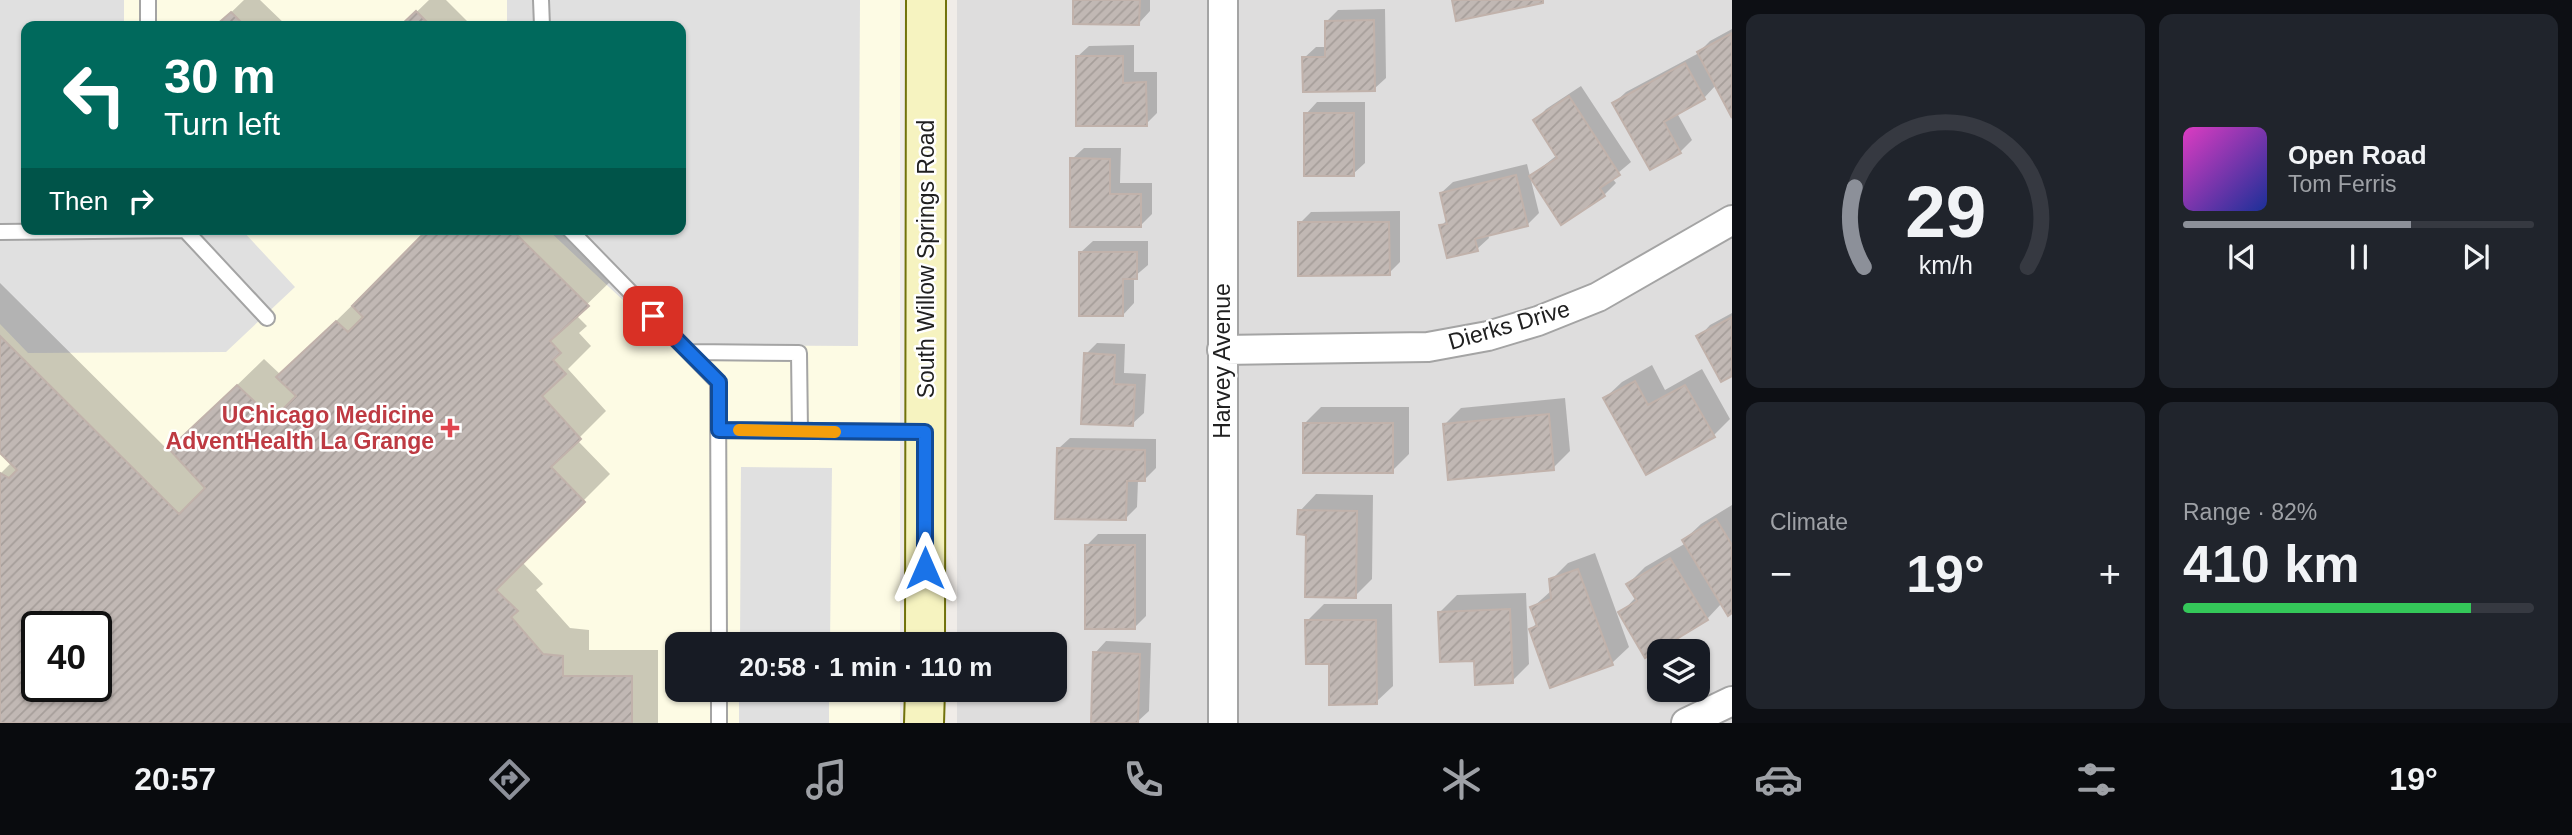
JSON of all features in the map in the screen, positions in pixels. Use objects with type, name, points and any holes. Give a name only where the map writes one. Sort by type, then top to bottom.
[{"type":"street","name":"South Willow Springs Road","points":[[925,632],[926,0]]},
{"type":"street","name":"Harvey Avenue","points":[[1223,0],[1223,723]]},
{"type":"street","name":"Dierks Drive","points":[[1222,350],[1427,347],[1488,336],[1538,321],[1598,297],[1732,220]]},
{"type":"street","points":[[1686,723],[1732,701]]},
{"type":"street","points":[[925,702],[925,723]]},
{"type":"lane","points":[[148,0],[148,21]]},
{"type":"lane","points":[[541,0],[542,21]]},
{"type":"lane","points":[[0,232],[21,232]]},
{"type":"lane","points":[[191,235],[267,317]]},
{"type":"lane","points":[[575,235],[719,382],[719,632]]},
{"type":"lane","points":[[689,352],[799,353],[800,431]]},
{"type":"lane","points":[[719,430],[925,432]]},
{"type":"lane","points":[[719,702],[719,723]]},
{"type":"shaded area","name":"UChicago Medicine AdventHealth La Grange","points":[[0,0],[900,0],[900,632],[665,632],[665,702],[900,702],[900,723],[0,723]]},
{"type":"shaded area","points":[[0,0],[124,0],[124,21],[21,21],[21,235],[247,235],[295,287],[226,352],[28,353],[0,324]]},
{"type":"shaded area","points":[[507,0],[860,0],[858,346],[671,345],[553,235],[686,235],[686,21],[507,21]]},
{"type":"shaded area","points":[[957,0],[1732,0],[1732,723],[957,723],[957,702],[1067,702],[1067,632],[957,632]]},
{"type":"shaded area","points":[[741,467],[832,468],[830,632],[740,632]]},
{"type":"shaded area","points":[[739,702],[829,702],[829,723],[739,723]]},
{"type":"building","points":[[1073,0],[1140,0],[1139,25],[1073,24]]},
{"type":"building","points":[[1452,0],[1543,0],[1543,3],[1456,21]]},
{"type":"building","points":[[416,11],[426,21],[405,21]]},
{"type":"building","points":[[231,12],[240,21],[221,21]]},
{"type":"building","points":[[1374,20],[1375,91],[1303,92],[1302,57],[1325,57],[1325,21]]},
{"type":"building","points":[[1732,33],[1732,118],[1697,52]]},
{"type":"building","points":[[1076,56],[1123,56],[1123,83],[1146,82],[1147,126],[1076,126]]},
{"type":"building","points":[[1685,63],[1705,99],[1664,122],[1681,153],[1650,170],[1612,103]]},
{"type":"building","points":[[1569,96],[1620,175],[1600,188],[1605,196],[1561,225],[1529,176],[1557,158],[1533,120]]},
{"type":"building","points":[[1304,113],[1354,113],[1354,176],[1304,176]]},
{"type":"building","points":[[1070,158],[1110,159],[1110,194],[1141,194],[1141,227],[1070,227]]},
{"type":"building","points":[[1516,175],[1528,226],[1475,239],[1478,251],[1447,258],[1439,225],[1447,224],[1440,193]]},
{"type":"building","points":[[1298,222],[1389,222],[1390,275],[1298,276]]},
{"type":"building","points":[[422,235],[517,235],[589,306],[550,341],[561,353],[553,360],[566,374],[542,396],[581,439],[551,467],[585,502],[496,590],[518,611],[511,617],[543,654],[563,656],[563,676],[632,676],[632,723],[0,723],[0,473],[9,478],[17,470],[0,453],[0,336],[179,514],[205,488],[169,449],[237,385],[273,419],[296,396],[276,377],[336,321],[348,332],[363,317],[352,306]]},
{"type":"building","points":[[1079,252],[1137,252],[1137,279],[1123,279],[1123,316],[1079,316]]},
{"type":"building","points":[[1732,317],[1732,376],[1721,382],[1696,336]]},
{"type":"building","points":[[1084,353],[1115,355],[1114,384],[1135,385],[1133,426],[1081,424]]},
{"type":"building","points":[[1635,381],[1648,405],[1685,385],[1715,437],[1646,475],[1603,398]]},
{"type":"building","points":[[1549,414],[1554,470],[1448,480],[1443,424]]},
{"type":"building","points":[[1303,423],[1393,423],[1393,473],[1303,473]]},
{"type":"building","points":[[1057,448],[1145,450],[1145,481],[1127,481],[1126,520],[1055,519]]},
{"type":"building","points":[[1298,510],[1357,511],[1356,598],[1305,597],[1306,535],[1297,534]]},
{"type":"building","points":[[1716,519],[1732,545],[1732,613],[1728,616],[1682,540]]},
{"type":"building","points":[[1085,545],[1135,545],[1135,629],[1085,629]]},
{"type":"building","points":[[1670,558],[1708,620],[1676,639],[1647,639],[1645,658],[1618,612],[1637,601],[1626,584]]},
{"type":"building","points":[[1578,569],[1613,665],[1550,688],[1529,629],[1537,626],[1530,607],[1551,599],[1549,579]]},
{"type":"building","points":[[1510,609],[1513,683],[1475,685],[1474,661],[1440,662],[1438,612]]},
{"type":"building","points":[[1305,620],[1376,620],[1377,704],[1329,705],[1329,664],[1306,664]]},
{"type":"building","points":[[1093,652],[1140,654],[1138,723],[1091,723]]},
{"type":"slow traffic","points":[[739,430],[835,432]]},
{"type":"place","name":"UChicago Medicine AdventHealth La Grange","points":[[450,428]]},
{"type":"route","points":[[653,316],[719,382],[719,430],[925,432],[925,568]]}]
